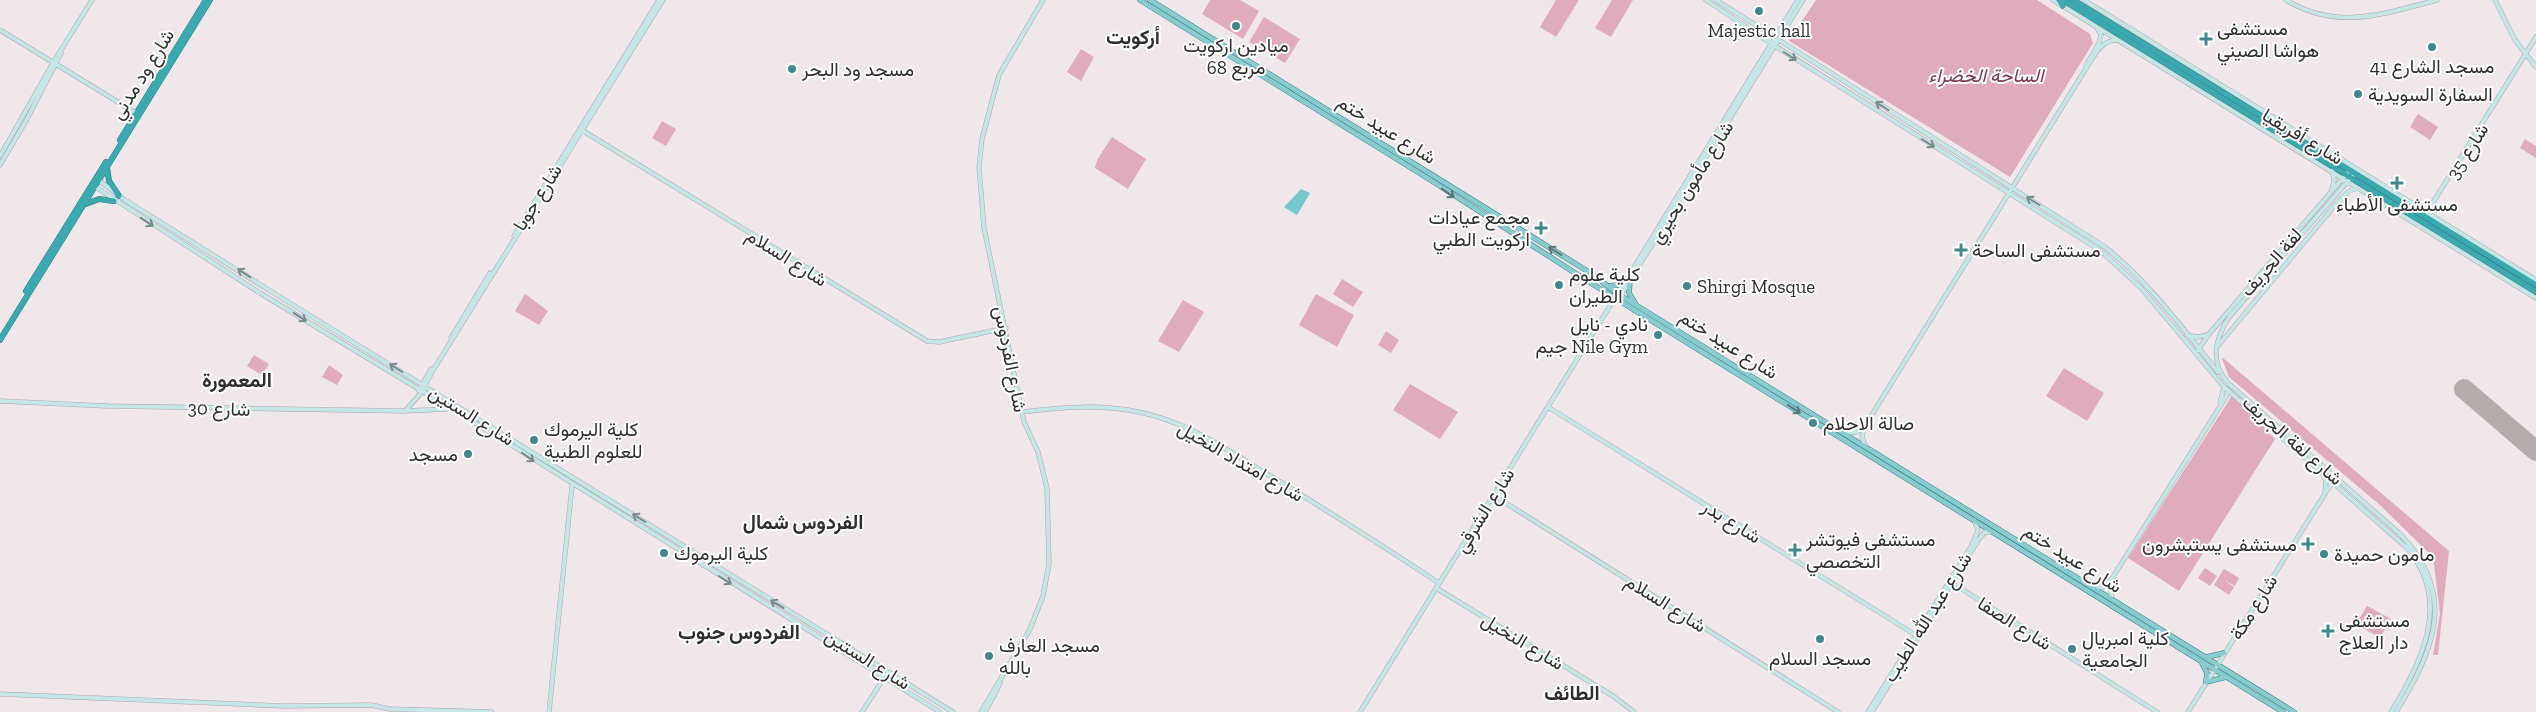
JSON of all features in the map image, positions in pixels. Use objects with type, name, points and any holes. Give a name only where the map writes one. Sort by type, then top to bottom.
[{"type":"highway","name":"شارع ود مدني","points":[[106,166],[136,113],[206,0]]},
{"type":"highway","name":"شارع ود مدني","points":[[106,166],[210,0]]},
{"type":"highway","points":[[2059,0],[2063,3]]},
{"type":"highway","name":"شارع أفريقيا","points":[[2073,0],[2222,95],[2274,132],[2476,248],[2536,285]]},
{"type":"highway","name":"شارع أفريقيا","points":[[2063,3],[2171,70],[2278,126],[2349,176],[2536,292]]},
{"type":"highway","points":[[2278,126],[2286,125]]},
{"type":"highway","points":[[2274,132],[2278,139]]},
{"type":"highway","points":[[0,333],[106,166]]},
{"type":"highway","points":[[106,166],[109,181],[119,196]]},
{"type":"highway","points":[[0,340],[94,186]]},
{"type":"highway","points":[[84,205],[99,199],[114,201]]},
{"type":"highway","points":[[2453,246],[2462,246]]},
{"type":"highway","points":[[2476,248],[2486,249]]},
{"type":"main road","name":"شارع عبيد ختم","points":[[1140,0],[1604,291],[2283,712]]},
{"type":"main road","name":"شارع عبيد ختم","points":[[1150,0],[1592,274],[1608,286],[1617,298],[1635,304],[2294,712]]},
{"type":"main road","points":[[1608,286],[1620,285],[1628,280],[1629,293],[1635,304]]},
{"type":"main road","points":[[2033,557],[2037,555],[2036,552]]},
{"type":"main road","points":[[2041,562],[2040,558],[2044,557]]},
{"type":"main road","points":[[2205,658],[2224,653]]},
{"type":"main road","points":[[2201,662],[2207,672],[2206,682],[2226,677]]},
{"type":"street","points":[[0,165],[64,46],[92,0]]},
{"type":"street","name":"شارع جوبا","points":[[605,91],[659,0]]},
{"type":"street","name":"شارع جوبا","points":[[420,393],[471,307],[663,0]]},
{"type":"street","name":"شارع الفردوس","points":[[983,712],[1030,629],[1043,596],[1049,564],[1048,488],[1038,452],[1026,429],[1022,412],[981,210],[980,156],[999,75],[1043,0]]},
{"type":"street","points":[[1706,0],[1773,45],[2009,194],[2082,234]]},
{"type":"street","points":[[1716,0],[2082,234]]},
{"type":"street","name":"شارع مأمون بحيري","points":[[1609,309],[1773,45],[1798,0]]},
{"type":"street","name":"شارع مأمون بحيري","points":[[1776,40],[1804,0]]},
{"type":"street","name":"شارع أفريقيا","points":[[2053,0],[2063,3],[2094,26],[2171,70],[2330,170],[2349,176],[2358,188],[2536,298]]},
{"type":"street","points":[[2286,0],[2308,12],[2348,19],[2396,11],[2437,0]]},
{"type":"street","points":[[2495,0],[2505,24],[2536,67]]},
{"type":"street","name":"شارع أفريقيا","points":[[2085,1],[2536,280]]},
{"type":"street","points":[[2085,70],[2100,39],[2099,31],[2094,26]]},
{"type":"street","points":[[0,31],[136,113]]},
{"type":"street","name":"شارع 35","points":[[2428,212],[2536,37]]},
{"type":"street","points":[[1845,433],[1855,433],[1864,426],[2085,70],[2103,45],[2109,41],[2117,40]]},
{"type":"street","points":[[0,156],[54,64]]},
{"type":"street","name":"شارع السلام","points":[[581,130],[927,341],[939,342],[1006,328]]},
{"type":"street","points":[[2330,170],[2334,180],[2330,194]]},
{"type":"street","points":[[2221,376],[2216,360],[2220,331],[2230,316],[2349,176]]},
{"type":"street","name":"لفة الجريف","points":[[2198,348],[2330,194],[2349,176]]},
{"type":"street","points":[[2002,182],[2012,182],[2018,178]]},
{"type":"street","name":"شارع الستين","points":[[98,180],[125,200],[952,712]]},
{"type":"street","name":"شارع الستين","points":[[94,186],[114,201],[420,393],[503,440],[572,485],[940,712]]},
{"type":"street","points":[[2217,347],[2331,210],[2349,191],[2358,188]]},
{"type":"street","points":[[121,205],[125,200]]},
{"type":"street","points":[[127,209],[130,203]]},
{"type":"street","name":"شارع لفة الجريف","points":[[2082,234],[2127,265],[2221,376],[2335,480],[2411,545],[2423,561],[2430,578],[2434,604],[2433,635],[2429,650],[2396,712]]},
{"type":"street","name":"شارع لفة الجريف","points":[[2082,234],[2123,269],[2226,389],[2321,471],[2335,480],[2340,488],[2416,559],[2426,584],[2429,613],[2427,638],[2411,684],[2391,712]]},
{"type":"street","points":[[2123,269],[2127,265]]},
{"type":"street","points":[[266,297],[270,290]]},
{"type":"street","points":[[273,301],[276,294]]},
{"type":"street","name":"شارع الشرقي","points":[[1360,712],[1609,309]]},
{"type":"street","points":[[2187,334],[2200,337],[2209,334]]},
{"type":"street","points":[[2197,355],[2198,348]]},
{"type":"street","points":[[2092,587],[2103,587],[2111,580],[2219,405],[2226,389]]},
{"type":"street","points":[[404,412],[420,393]]},
{"type":"street","name":"شارع 30","points":[[0,401],[107,406],[404,412],[448,409]]},
{"type":"street","name":"شارع امتداد النخيل","points":[[1022,412],[1069,407],[1107,408],[1139,412],[1179,425],[1220,445],[1438,585]]},
{"type":"street","name":"شارع بدر","points":[[1548,407],[1917,636]]},
{"type":"street","points":[[1864,426],[1862,438],[1867,448]]},
{"type":"street","points":[[2321,471],[2326,487],[2324,496]]},
{"type":"street","name":"شارع مكة","points":[[2188,712],[2335,480]]},
{"type":"street","points":[[549,712],[572,485]]},
{"type":"street","points":[[2324,496],[2332,489],[2340,488]]},
{"type":"street","name":"شارع السلام","points":[[1493,495],[1838,712]]},
{"type":"street","name":"شارع عبد الله الطيب","points":[[1872,712],[1975,537],[1978,530],[1974,520]]},
{"type":"street","name":"شارع عبد الله الطيب","points":[[1950,582],[1982,535],[1993,532]]},
{"type":"street","points":[[2111,580],[2111,599]]},
{"type":"street","name":"شارع الصفا","points":[[1950,582],[2157,712]]},
{"type":"street","name":"شارع النخيل","points":[[1438,585],[1617,699],[1634,712]]},
{"type":"street","points":[[823,640],[827,634]]},
{"type":"street","name":"شارع عبد الله الطيب","points":[[1868,712],[1917,636]]},
{"type":"street","points":[[862,712],[884,678]]},
{"type":"street","points":[[983,712],[1000,682]]},
{"type":"street","points":[[0,694],[283,706],[371,705],[390,709],[492,712]]},
{"type":"green space","name":"ميادين اركويت مربع 68","points":[[1210,0],[1240,0],[1259,11],[1243,39],[1202,14]]},
{"type":"green space","points":[[1556,0],[1579,0],[1556,37],[1540,27]]},
{"type":"green space","points":[[1612,0],[1633,0],[1611,37],[1595,28]]},
{"type":"green space","name":"الساحة الخضراء","points":[[1816,0],[2037,0],[2090,34],[2093,43],[2010,177],[1789,41]]},
{"type":"green space","points":[[1264,17],[1300,39],[1285,63],[1249,42]]},
{"type":"green space","points":[[1081,49],[1094,57],[1081,81],[1067,72]]},
{"type":"green space","points":[[2418,114],[2438,127],[2430,140],[2410,127]]},
{"type":"green space","points":[[662,121],[676,129],[666,146],[652,138]]},
{"type":"green space","points":[[1112,137],[1146,159],[1128,189],[1095,168],[1097,160]]},
{"type":"green space","points":[[2525,139],[2536,146],[2536,158],[2520,148]]},
{"type":"green space","points":[[1342,279],[1363,292],[1353,307],[1333,294]]},
{"type":"green space","points":[[525,294],[548,311],[539,325],[515,311]]},
{"type":"green space","points":[[1316,294],[1354,315],[1337,347],[1299,325]]},
{"type":"green space","points":[[1183,300],[1204,312],[1179,352],[1158,341]]},
{"type":"green space","points":[[1386,331],[1399,340],[1391,353],[1378,345]]},
{"type":"green space","points":[[254,355],[269,364],[262,375],[247,366]]},
{"type":"green space","points":[[2223,358],[2449,551],[2438,655],[2433,655],[2440,614],[2433,557],[2381,506],[2229,377]]},
{"type":"green space","points":[[329,365],[343,375],[337,385],[322,377]]},
{"type":"green space","points":[[2064,368],[2104,393],[2087,421],[2046,396]]},
{"type":"green space","points":[[1410,384],[1458,412],[1440,439],[1393,410]]},
{"type":"green space","points":[[2233,394],[2275,439],[2179,591],[2128,558]]},
{"type":"green space","points":[[2205,568],[2217,576],[2210,586],[2198,578]]},
{"type":"green space","points":[[2224,569],[2239,578],[2235,586],[2224,580],[2234,587],[2229,595],[2214,585]]},
{"type":"green space","points":[[2367,606],[2391,619],[2380,638],[2356,624]]},
{"type":"water","points":[[1301,189],[1310,193],[1297,215],[1284,207]]},
{"type":"runway","points":[[2464,389],[2536,451]]},
{"type":"place","name":"Majestic hall","points":[[1759,11]]},
{"type":"place","name":"ميادين اركويت مربع 68","points":[[1236,26]]},
{"type":"place","name":"مستشفى هواشا الصيني","points":[[2206,39]]},
{"type":"place","name":"مسجد الشارع 41","points":[[2432,47]]},
{"type":"place","name":"مسجد ود البحر","points":[[792,69]]},
{"type":"place","name":"السفارة السويدية","points":[[2358,94]]},
{"type":"place","name":"مستشفی الأطباء","points":[[2397,183]]},
{"type":"place","name":"مجمع عيادات اركويت الطبي","points":[[1541,228]]},
{"type":"place","name":"مستشفى الساحة","points":[[1961,250]]},
{"type":"place","name":"كلية علوم الطيران","points":[[1559,285]]},
{"type":"place","name":"Shirgi Mosque","points":[[1687,286]]},
{"type":"place","name":"نادي - نايل جيم Nile Gym","points":[[1658,335]]},
{"type":"place","name":"صالة الاحلام","points":[[1813,423]]},
{"type":"place","name":"كلية اليرموك للعلوم الطبية","points":[[534,440]]},
{"type":"place","name":"مسجد","points":[[468,454]]},
{"type":"place","name":"مستشفى يستبشرون","points":[[2308,544]]},
{"type":"place","name":"مستشفى فيوتشر التخصصي","points":[[1795,550]]},
{"type":"place","name":"كلية اليرموك","points":[[664,553]]},
{"type":"place","name":"مامون حميدة","points":[[2324,554]]},
{"type":"place","name":"مستشفى دار العلاج","points":[[2328,631]]},
{"type":"place","name":"مسجد السلام","points":[[1820,639]]},
{"type":"place","name":"كلية امبريال الجامعية","points":[[2072,649]]},
{"type":"place","name":"مسجد العارف بالله","points":[[989,656]]},
{"type":"district","name":"أركويت","points":[[1133,37]]},
{"type":"district","name":"المعمورة","points":[[237,380]]},
{"type":"district","name":"الفردوس شمال","points":[[803,522]]},
{"type":"district","name":"الفردوس جنوب","points":[[739,632]]},
{"type":"district","name":"الطائف","points":[[1572,693]]}]
